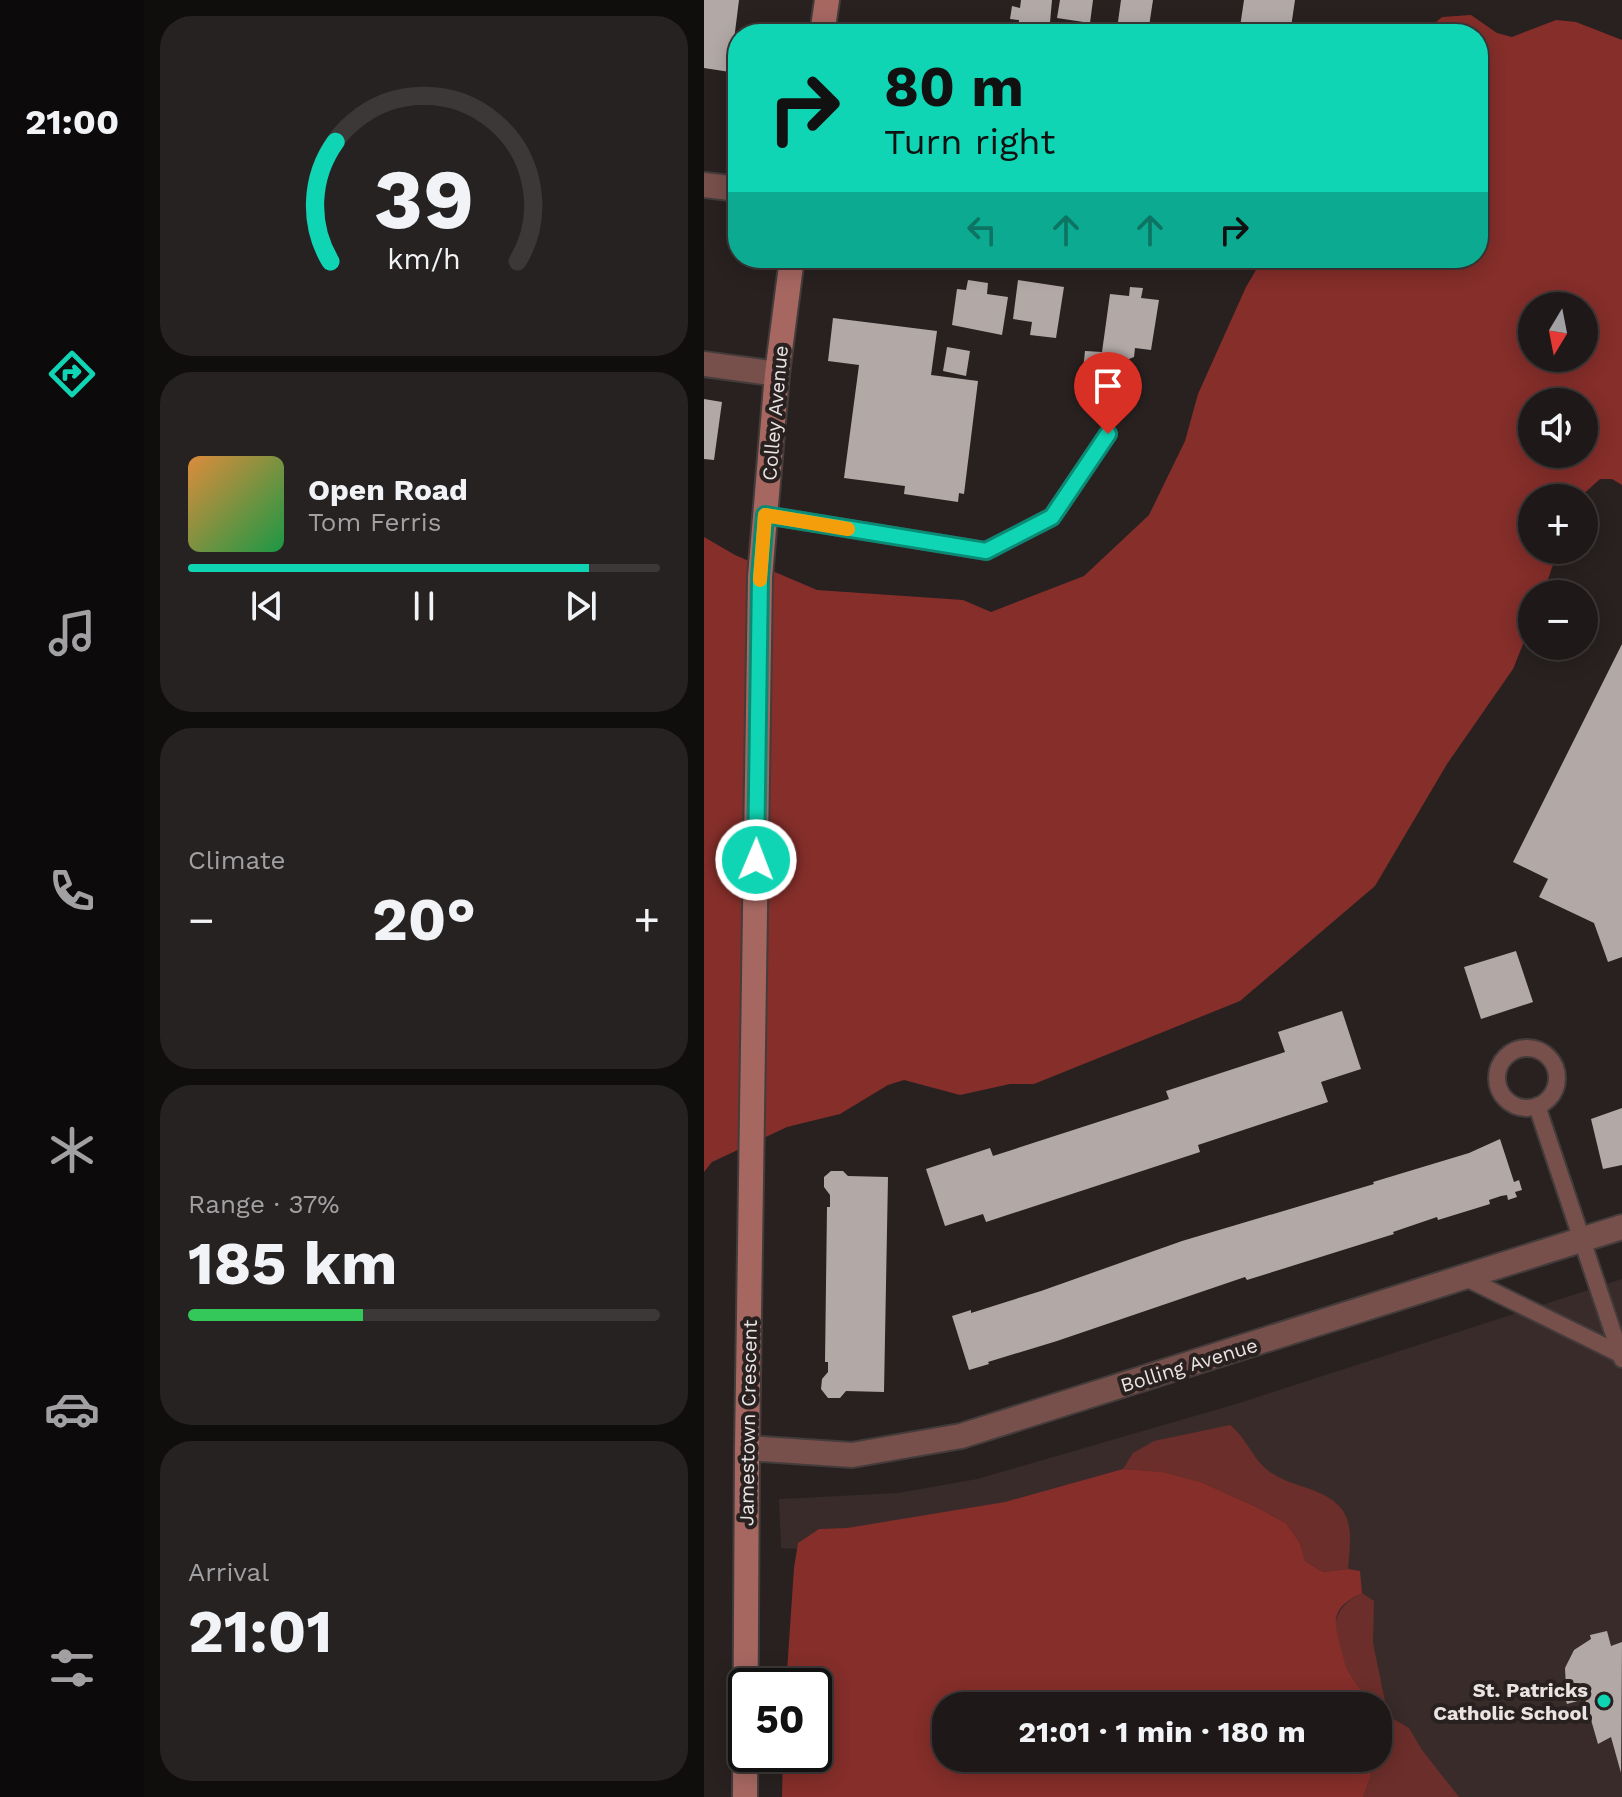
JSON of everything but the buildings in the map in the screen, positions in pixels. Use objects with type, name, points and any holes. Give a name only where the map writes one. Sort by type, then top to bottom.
[{"type":"main road","points":[[823,24],[827,0]]},
{"type":"main road","name":"Colley Avenue","points":[[754,1048],[760,577],[777,374],[791,268]]},
{"type":"main road","name":"Jamestown Crescent","points":[[745,1797],[754,1048]]},
{"type":"street","points":[[704,185],[728,188]]},
{"type":"street","points":[[704,364],[777,374]]},
{"type":"street","name":"Bolling Avenue","points":[[747,1448],[852,1455],[961,1436],[1622,1227]]},
{"type":"lane","points":[[765,515],[986,551],[1052,517],[1108,434]]},
{"type":"lane","points":[[1537,1106],[1621,1355]]},
{"type":"lane","points":[[1466,1278],[1621,1355]]},
{"type":"shaded area","points":[[1471,15],[1484,24],[1434,24],[1442,17]]},
{"type":"shaded area","points":[[1556,20],[1576,22],[1622,40],[1622,485],[1612,479],[1600,479],[1594,484],[1518,484],[1518,564],[1553,564],[1548,580],[1518,580],[1518,657],[1513,669],[1447,764],[1375,886],[1240,1001],[1034,1084],[1010,1084],[960,1095],[904,1080],[888,1085],[840,1114],[787,1127],[712,1162],[704,1172],[704,537],[735,555],[817,590],[963,600],[991,612],[1084,576],[1149,515],[1185,441],[1198,394],[1257,268],[1488,268],[1488,27],[1512,37]]},
{"type":"shaded area","points":[[1622,1279],[1622,1797],[1201,1797],[1173,1772],[1392,1772],[1392,1692],[1082,1692],[931,1557],[781,1548],[779,1499],[898,1493],[977,1479],[1236,1404]]},
{"type":"shaded area","points":[[1230,1425],[1270,1472],[1324,1495],[1342,1510],[1349,1529],[1348,1569],[1323,1572],[1305,1561],[1300,1543],[1286,1523],[1201,1482],[1163,1472],[1123,1469],[1133,1453],[1154,1441]]},
{"type":"shaded area","points":[[1123,1469],[1163,1472],[1201,1482],[1256,1507],[1286,1523],[1300,1543],[1305,1561],[1323,1572],[1360,1571],[1362,1593],[1340,1609],[1336,1622],[1346,1667],[1362,1692],[932,1692],[932,1772],[1370,1772],[1363,1797],[782,1797],[783,1772],[832,1772],[832,1668],[787,1668],[798,1543],[819,1529],[847,1528],[1005,1502]]},
{"type":"shaded area","points":[[1362,1593],[1374,1601],[1373,1643],[1383,1692],[1361,1692],[1341,1656],[1336,1625],[1343,1607]]},
{"type":"shaded area","points":[[1392,1718],[1409,1728],[1459,1797],[1363,1797],[1370,1772],[1392,1772]]},
{"type":"slow traffic","points":[[760,580],[765,515],[848,529]]},
{"type":"place","name":"St. Patricks Catholic School","points":[[1604,1701]]},
{"type":"route","points":[[756,860],[760,577],[765,515],[986,551],[1052,517],[1108,434]]}]
